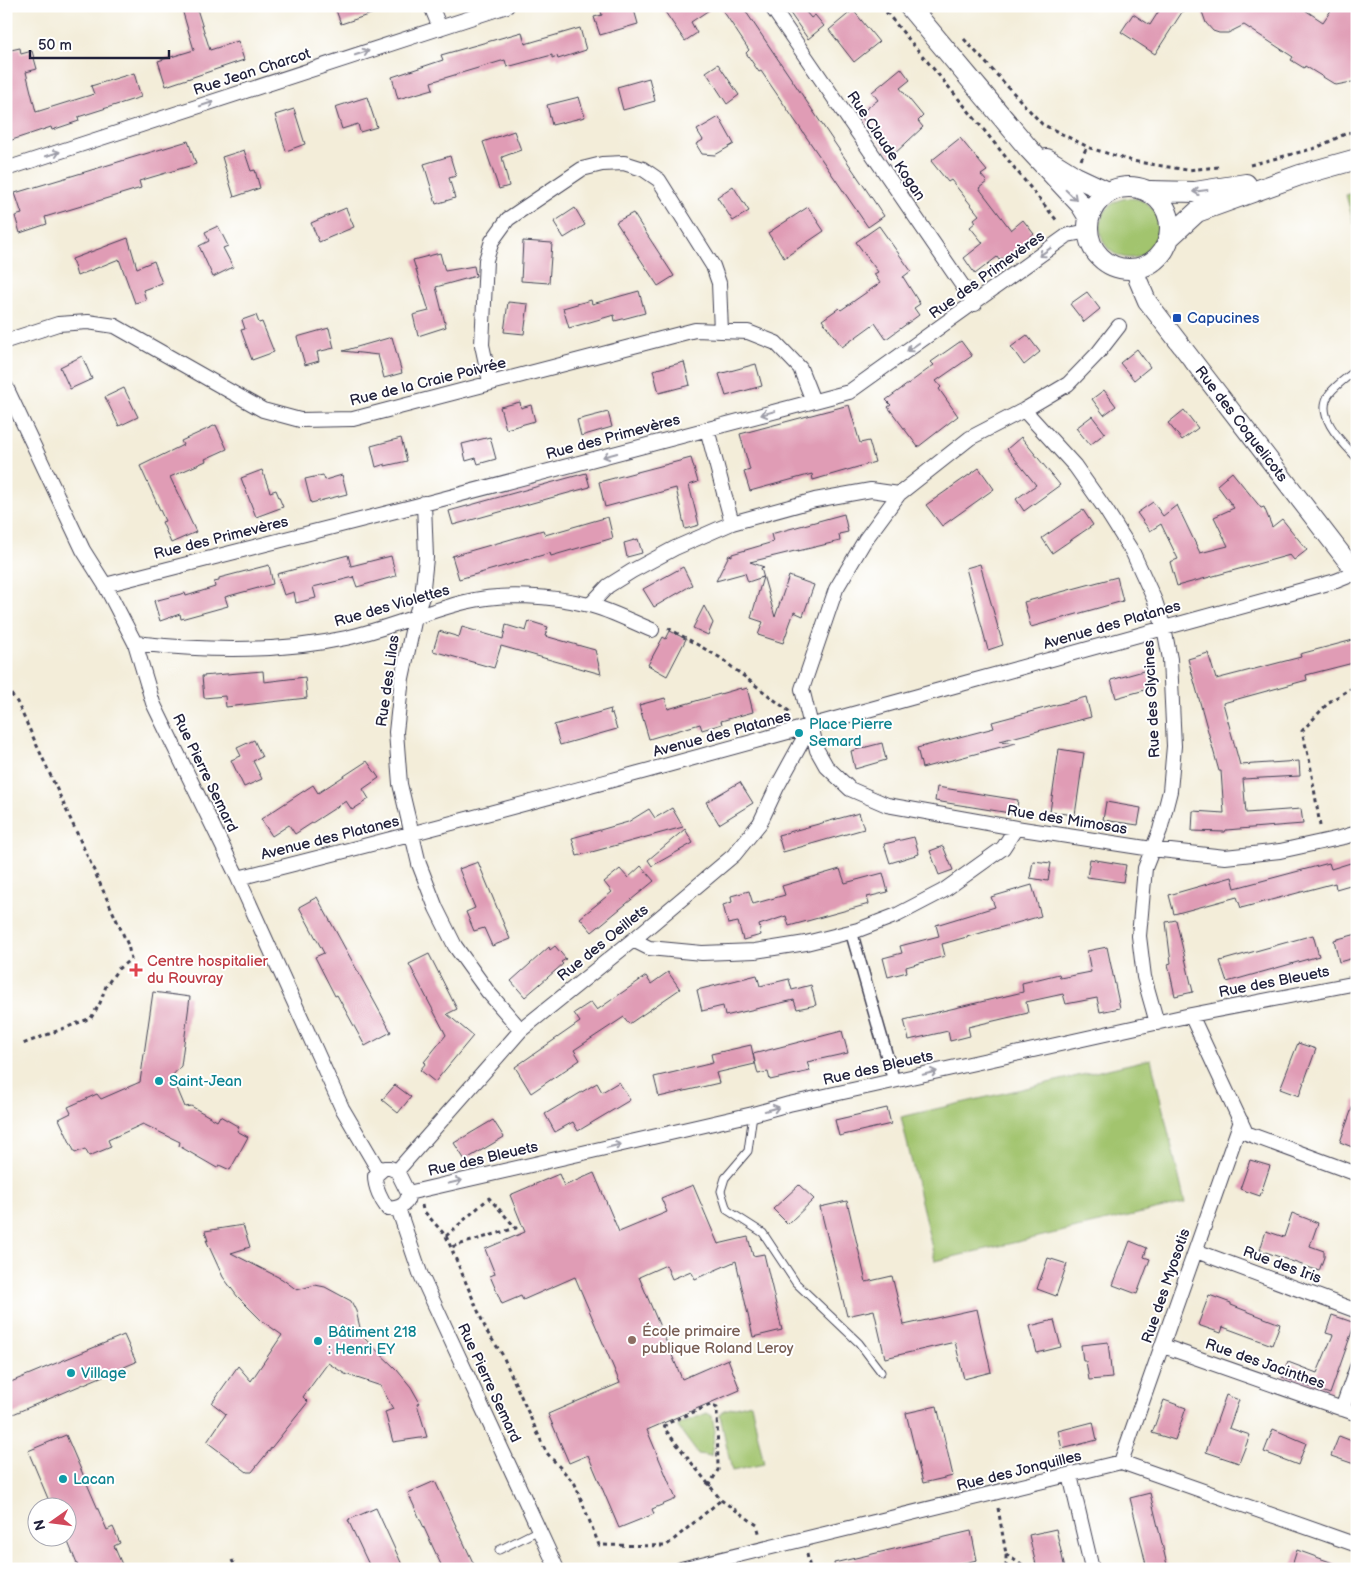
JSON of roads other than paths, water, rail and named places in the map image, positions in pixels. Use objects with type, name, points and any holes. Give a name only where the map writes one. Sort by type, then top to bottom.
[{"type":"main road","points":[[909,6],[1028,148],[1081,205],[1088,225],[1091,245],[1099,257],[1111,265],[1124,269],[1136,269],[1153,262],[1164,250],[1170,236],[1171,223],[1167,210],[1160,199],[1150,191]]},
{"type":"main road","points":[[1028,148],[1076,178],[1108,192]]},
{"type":"main road","points":[[1170,236],[1197,212],[1300,175],[1357,159]]},
{"type":"main road","points":[[1088,225],[1098,201],[1108,192],[1122,187],[1136,186],[1150,191],[1195,192],[1300,175]]},
{"type":"street","points":[[431,6],[440,28]]},
{"type":"street","name":"Rue Jean Charcot","points":[[6,169],[507,6]]},
{"type":"street","name":"Rue Claude Kogan","points":[[771,6],[975,304]]},
{"type":"street","points":[[490,382],[482,345],[486,260],[492,241],[508,219],[582,170],[602,164],[624,163],[644,169],[659,180],[714,266],[718,283],[722,331]]},
{"type":"street","name":"Rue des Primevères","points":[[105,585],[850,392],[975,304],[1068,235],[1088,225]]},
{"type":"street","name":"Rue des Coquelicots","points":[[1136,269],[1138,280],[1147,301],[1356,573]]},
{"type":"street","name":"Rue de la Craie Poivrée","points":[[6,341],[58,324],[88,322],[115,326],[263,410],[300,420],[353,419],[694,330],[748,332],[776,343],[800,368],[814,401]]},
{"type":"street","name":"Rue des Mimosas","points":[[1119,326],[1098,353],[1068,384],[1024,410],[970,438],[899,494],[865,540],[836,589],[802,689],[817,750],[826,766],[850,789],[888,805],[1016,828],[1152,849],[1225,857],[1280,851],[1357,833]]},
{"type":"street","name":"Rue Pierre Semard","points":[[6,387],[83,550],[105,585],[135,643],[154,703],[238,878],[342,1108],[379,1171]]},
{"type":"street","name":"Rue des Glycines","points":[[1024,410],[1075,466],[1106,510],[1133,553],[1155,601],[1164,628],[1170,659],[1174,746],[1170,791],[1160,830],[1145,868],[1139,936],[1144,977],[1157,1022]]},
{"type":"street","points":[[707,429],[732,523]]},
{"type":"street","points":[[590,606],[608,586],[632,571],[675,548],[732,523],[814,500],[871,490],[899,494]]},
{"type":"street","name":"Rue des Lilas","points":[[424,503],[426,558],[422,597],[402,678],[396,732],[400,784],[419,864],[436,908],[456,946],[488,992],[521,1030]]},
{"type":"street","name":"Avenue des Platanes","points":[[238,878],[411,835],[810,727],[1336,581],[1356,573]]},
{"type":"street","name":"Rue des Violettes","points":[[135,643],[208,649],[304,645],[347,638],[467,601],[500,597],[544,598],[590,606],[652,630]]},
{"type":"street","name":"Rue des Oeillets","points":[[397,1171],[521,1030],[633,940],[734,855],[760,823],[776,789],[810,727]]},
{"type":"street","points":[[633,940],[649,948],[702,953],[755,951],[806,943],[852,932],[897,915],[943,891],[1003,848],[1016,828]]},
{"type":"street","points":[[852,932],[894,1081]]},
{"type":"street","name":"Rue des Bleuets","points":[[414,1191],[753,1114],[789,1104],[1157,1022],[1357,983]]},
{"type":"street","points":[[1191,1015],[1246,1133],[1357,1174]]},
{"type":"street","name":"Rue des Myosotis","points":[[1120,1462],[1163,1346],[1241,1121]]},
{"type":"street","points":[[384,1168],[397,1171],[414,1191],[408,1196],[405,1204],[398,1208],[388,1209],[375,1184],[375,1176],[384,1168]]},
{"type":"street","name":"Rue Pierre Semard","points":[[398,1208],[420,1273],[557,1569]]},
{"type":"street","name":"Rue des Iris","points":[[1196,1251],[1357,1311]]},
{"type":"street","name":"Rue des Jacinthes","points":[[1163,1346],[1357,1414]]},
{"type":"street","points":[[1342,1409],[1357,1367]]},
{"type":"street","points":[[1120,1462],[1357,1545]]},
{"type":"street","name":"Rue des Jonquilles","points":[[681,1569],[704,1566],[763,1548],[1120,1462]]},
{"type":"street","points":[[1070,1475],[1092,1569]]},
{"type":"lane","points":[[1357,369],[1330,393],[1325,403],[1326,416],[1334,433],[1357,458]]},
{"type":"lane","points":[[753,1114],[748,1150],[725,1178],[720,1191],[727,1210],[763,1232],[796,1283],[859,1344],[881,1372]]},
{"type":"lane","points":[[499,1550],[539,1530]]},
{"type":"place","name":"Capucines","points":[[1177,318]]},
{"type":"place","name":"Place Pierre Semard","points":[[799,733]]},
{"type":"place","name":"Centre hospitalier du Rouvray","points":[[136,970]]},
{"type":"place","name":"Saint-Jean","points":[[159,1081]]},
{"type":"place","name":"École primaire publique Roland Leroy","points":[[632,1340]]},
{"type":"place","name":"Bâtiment 218 : Henri EY","points":[[318,1341]]},
{"type":"place","name":"Village","points":[[71,1373]]},
{"type":"place","name":"Lacan","points":[[63,1479]]}]
